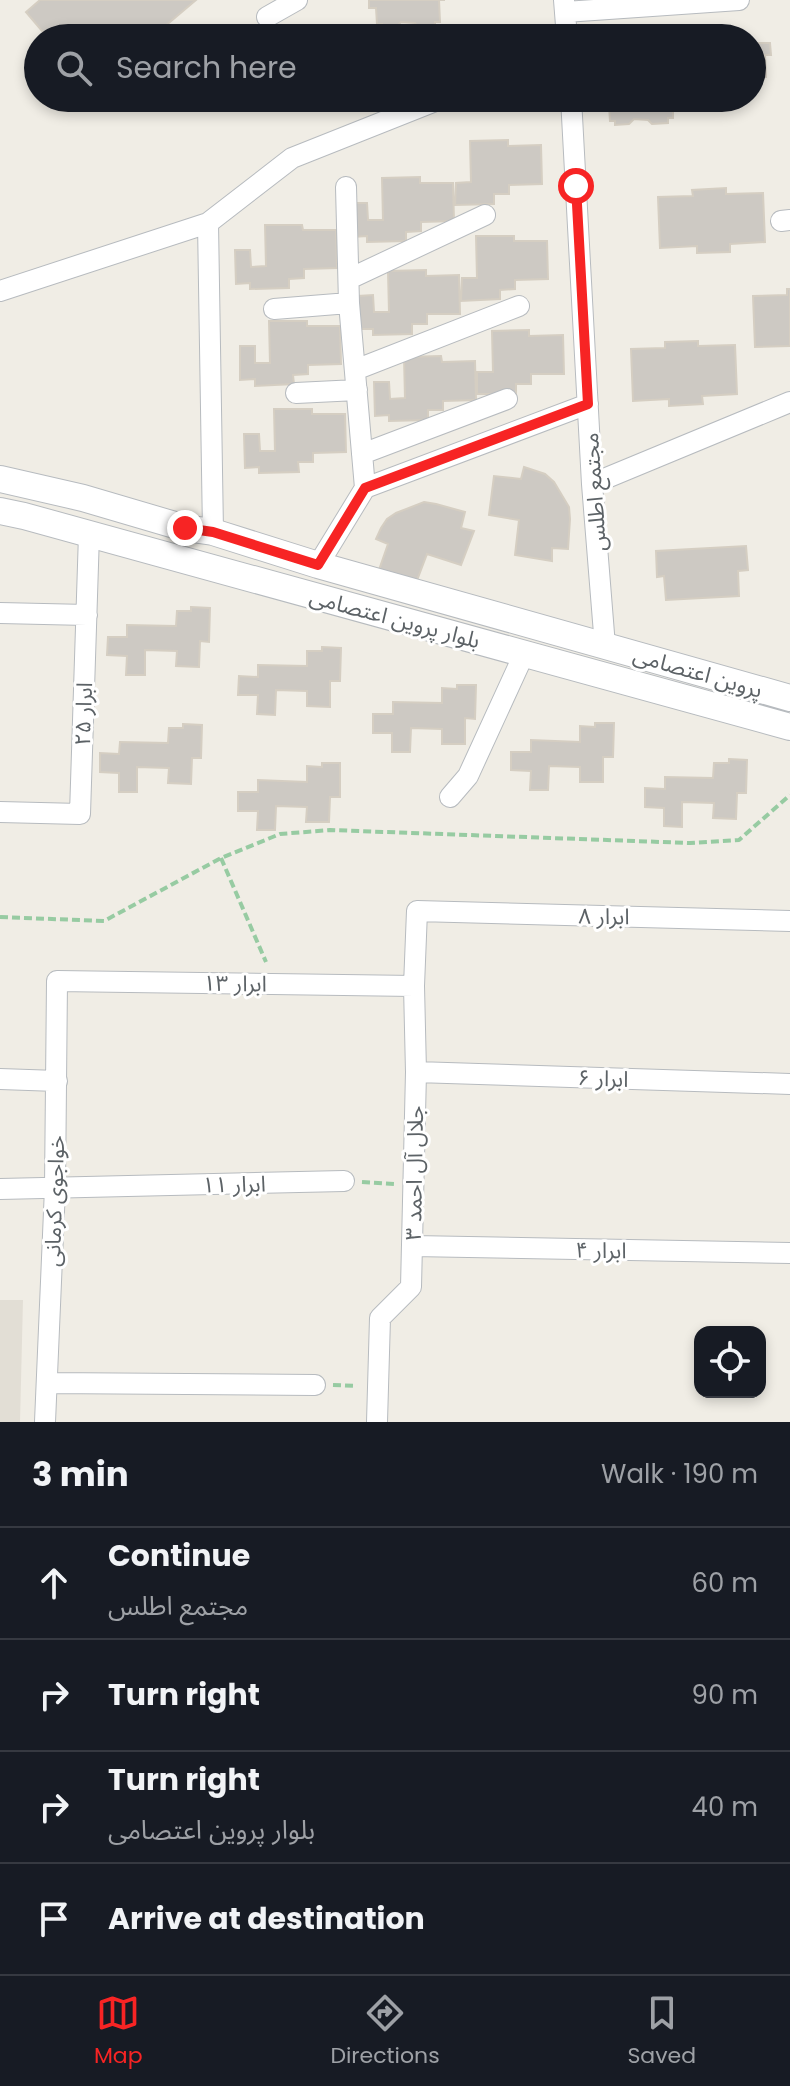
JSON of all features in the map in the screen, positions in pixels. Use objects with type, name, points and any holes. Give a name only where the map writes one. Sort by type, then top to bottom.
[{"type":"street","points":[[267,17],[297,0]]},
{"type":"street","points":[[565,6],[739,0]]},
{"type":"street","points":[[0,291],[208,223],[292,158],[408,112]]},
{"type":"street","name":"مجتمع اطلس","points":[[572,112],[592,484],[605,646]]},
{"type":"street","points":[[318,565],[365,488],[349,303],[346,187]]},
{"type":"street","points":[[349,279],[485,215]]},
{"type":"street","points":[[208,223],[213,532]]},
{"type":"street","points":[[274,309],[349,303]]},
{"type":"street","points":[[296,393],[356,380],[519,306]]},
{"type":"street","points":[[362,454],[507,399]]},
{"type":"street","points":[[592,484],[790,402]]},
{"type":"street","points":[[365,488],[588,404]]},
{"type":"street","name":"بلوار پروین اعتصامی","points":[[0,479],[83,498],[185,528],[213,532],[605,646]]},
{"type":"street","name":"بلوار پروین اعتصامی","points":[[0,511],[790,727]]},
{"type":"street","name":"ابرار ۲۵","points":[[0,812],[80,814],[89,534]]},
{"type":"street","points":[[0,613],[87,615]]},
{"type":"street","name":"پروین اعتصامی","points":[[605,646],[790,698]]},
{"type":"street","points":[[450,797],[468,776],[524,654]]},
{"type":"street","name":"ابرار ۸","points":[[417,911],[790,921]]},
{"type":"street","name":"جلال آل احمد ۳","points":[[377,1422],[380,1318],[411,1287],[417,911]]},
{"type":"street","name":"ابرار ۱۳","points":[[57,981],[414,986]]},
{"type":"street","name":"خواجوی کرمانی","points":[[45,1422],[55,1188],[57,981]]},
{"type":"street","name":"ابرار ۶","points":[[416,1072],[790,1084]]},
{"type":"street","points":[[0,1079],[57,1081]]},
{"type":"street","name":"ابرار ۱۱","points":[[0,1189],[344,1181]]},
{"type":"street","name":"ابرار ۴","points":[[413,1246],[790,1253]]},
{"type":"street","points":[[47,1383],[315,1385]]},
{"type":"path","points":[[0,917],[104,921],[221,858],[280,834],[330,830],[690,843],[739,840],[790,795]]},
{"type":"path","points":[[221,858],[276,984]]},
{"type":"path","points":[[344,1181],[412,1185]]},
{"type":"path","points":[[315,1385],[378,1386]]},
{"type":"shaded area","points":[[0,1300],[23,1300],[20,1422],[0,1422]]},
{"type":"building","points":[[40,0],[196,0],[168,24],[36,24],[26,12]]},
{"type":"building","points":[[369,0],[439,0],[440,22],[377,24],[376,8],[369,8]]},
{"type":"building","points":[[766,43],[770,43],[771,55],[766,55]]},
{"type":"building","points":[[609,112],[673,112],[673,118],[668,118],[668,123],[652,124],[648,120],[634,119],[629,124],[615,125],[615,121],[610,121]]},
{"type":"building","points":[[508,140],[508,146],[541,145],[542,184],[509,185],[509,194],[494,194],[494,204],[455,205],[456,183],[471,182],[470,141]]},
{"type":"building","points":[[420,177],[420,183],[453,183],[454,221],[421,222],[421,231],[406,232],[406,241],[367,242],[367,236],[353,237],[352,203],[367,203],[368,220],[383,220],[382,178]]},
{"type":"building","points":[[726,188],[726,194],[763,193],[765,242],[730,244],[730,252],[697,253],[697,246],[660,248],[658,197],[693,196],[692,190]]},
{"type":"building","points":[[265,225],[302,225],[303,230],[336,230],[337,268],[304,269],[304,278],[289,279],[289,288],[250,289],[250,283],[236,284],[235,250],[250,250],[251,267],[266,266]]},
{"type":"building","points":[[476,236],[514,236],[514,241],[547,241],[548,279],[515,280],[515,289],[500,290],[500,299],[461,301],[462,278],[477,278]]},
{"type":"building","points":[[426,270],[426,276],[459,275],[460,314],[427,314],[427,324],[412,324],[412,334],[373,335],[373,329],[359,329],[358,296],[373,295],[374,312],[389,312],[388,271]]},
{"type":"building","points":[[787,289],[790,289],[790,346],[755,347],[753,296],[787,295]]},
{"type":"building","points":[[269,321],[307,321],[307,326],[340,326],[341,364],[308,365],[308,374],[293,375],[294,384],[255,386],[255,379],[240,380],[240,346],[255,346],[255,363],[270,363]]},
{"type":"building","points":[[529,330],[529,336],[563,335],[564,374],[531,374],[531,384],[516,384],[516,394],[477,394],[477,372],[493,372],[492,331]]},
{"type":"building","points":[[698,341],[698,346],[735,345],[737,394],[702,396],[703,404],[669,406],[669,399],[633,401],[631,349],[665,348],[665,342]]},
{"type":"building","points":[[441,356],[442,362],[475,361],[476,400],[443,401],[443,410],[428,410],[428,420],[389,421],[389,415],[375,416],[374,382],[389,382],[390,399],[405,398],[404,357]]},
{"type":"building","points":[[274,409],[312,409],[312,414],[345,414],[346,452],[313,453],[313,462],[298,462],[299,472],[259,473],[259,467],[245,468],[244,434],[259,434],[260,451],[275,451]]},
{"type":"building","points":[[524,467],[545,474],[554,482],[569,507],[568,549],[552,548],[552,561],[515,555],[519,520],[489,515],[494,476],[521,479]]},
{"type":"building","points":[[424,502],[465,512],[461,528],[474,531],[461,565],[427,554],[416,583],[379,570],[388,544],[376,539],[381,528],[396,513]]},
{"type":"building","points":[[746,546],[748,570],[738,571],[739,596],[666,600],[664,576],[657,577],[656,551]]},
{"type":"building","points":[[191,607],[210,608],[209,642],[200,641],[199,667],[176,666],[177,651],[145,650],[145,675],[126,675],[127,656],[107,655],[108,637],[127,637],[127,625],[176,626],[177,611],[191,611]]},
{"type":"building","points":[[322,647],[341,648],[340,681],[330,681],[330,707],[307,706],[307,691],[276,690],[275,715],[257,714],[258,695],[238,695],[239,676],[258,677],[258,665],[307,666],[307,651],[322,651]]},
{"type":"building","points":[[457,685],[476,685],[475,719],[465,718],[465,744],[442,744],[442,729],[411,728],[410,752],[392,752],[392,733],[373,733],[373,714],[393,714],[393,702],[442,703],[442,688],[457,689]]},
{"type":"building","points":[[595,723],[614,723],[613,757],[603,757],[603,782],[580,782],[580,767],[549,766],[548,790],[530,790],[531,771],[511,770],[511,752],[531,752],[531,740],[580,742],[580,726],[595,727]]},
{"type":"building","points":[[183,724],[202,725],[201,758],[192,758],[191,784],[168,783],[169,768],[137,767],[137,792],[119,792],[119,773],[100,772],[100,753],[119,754],[120,742],[168,743],[169,728],[183,728]]},
{"type":"building","points":[[729,759],[747,760],[746,793],[737,793],[736,819],[713,818],[714,803],[682,802],[682,827],[664,826],[664,808],[645,807],[645,788],[665,789],[665,777],[713,778],[714,763],[729,763]]},
{"type":"building","points":[[322,763],[340,763],[340,797],[330,797],[329,822],[306,822],[307,807],[276,806],[275,830],[257,830],[258,811],[238,811],[238,792],[258,792],[258,780],[307,782],[307,766],[322,767]]},
{"type":"route","points":[[185,528],[213,532],[318,565],[365,488],[588,404],[576,186]]}]
